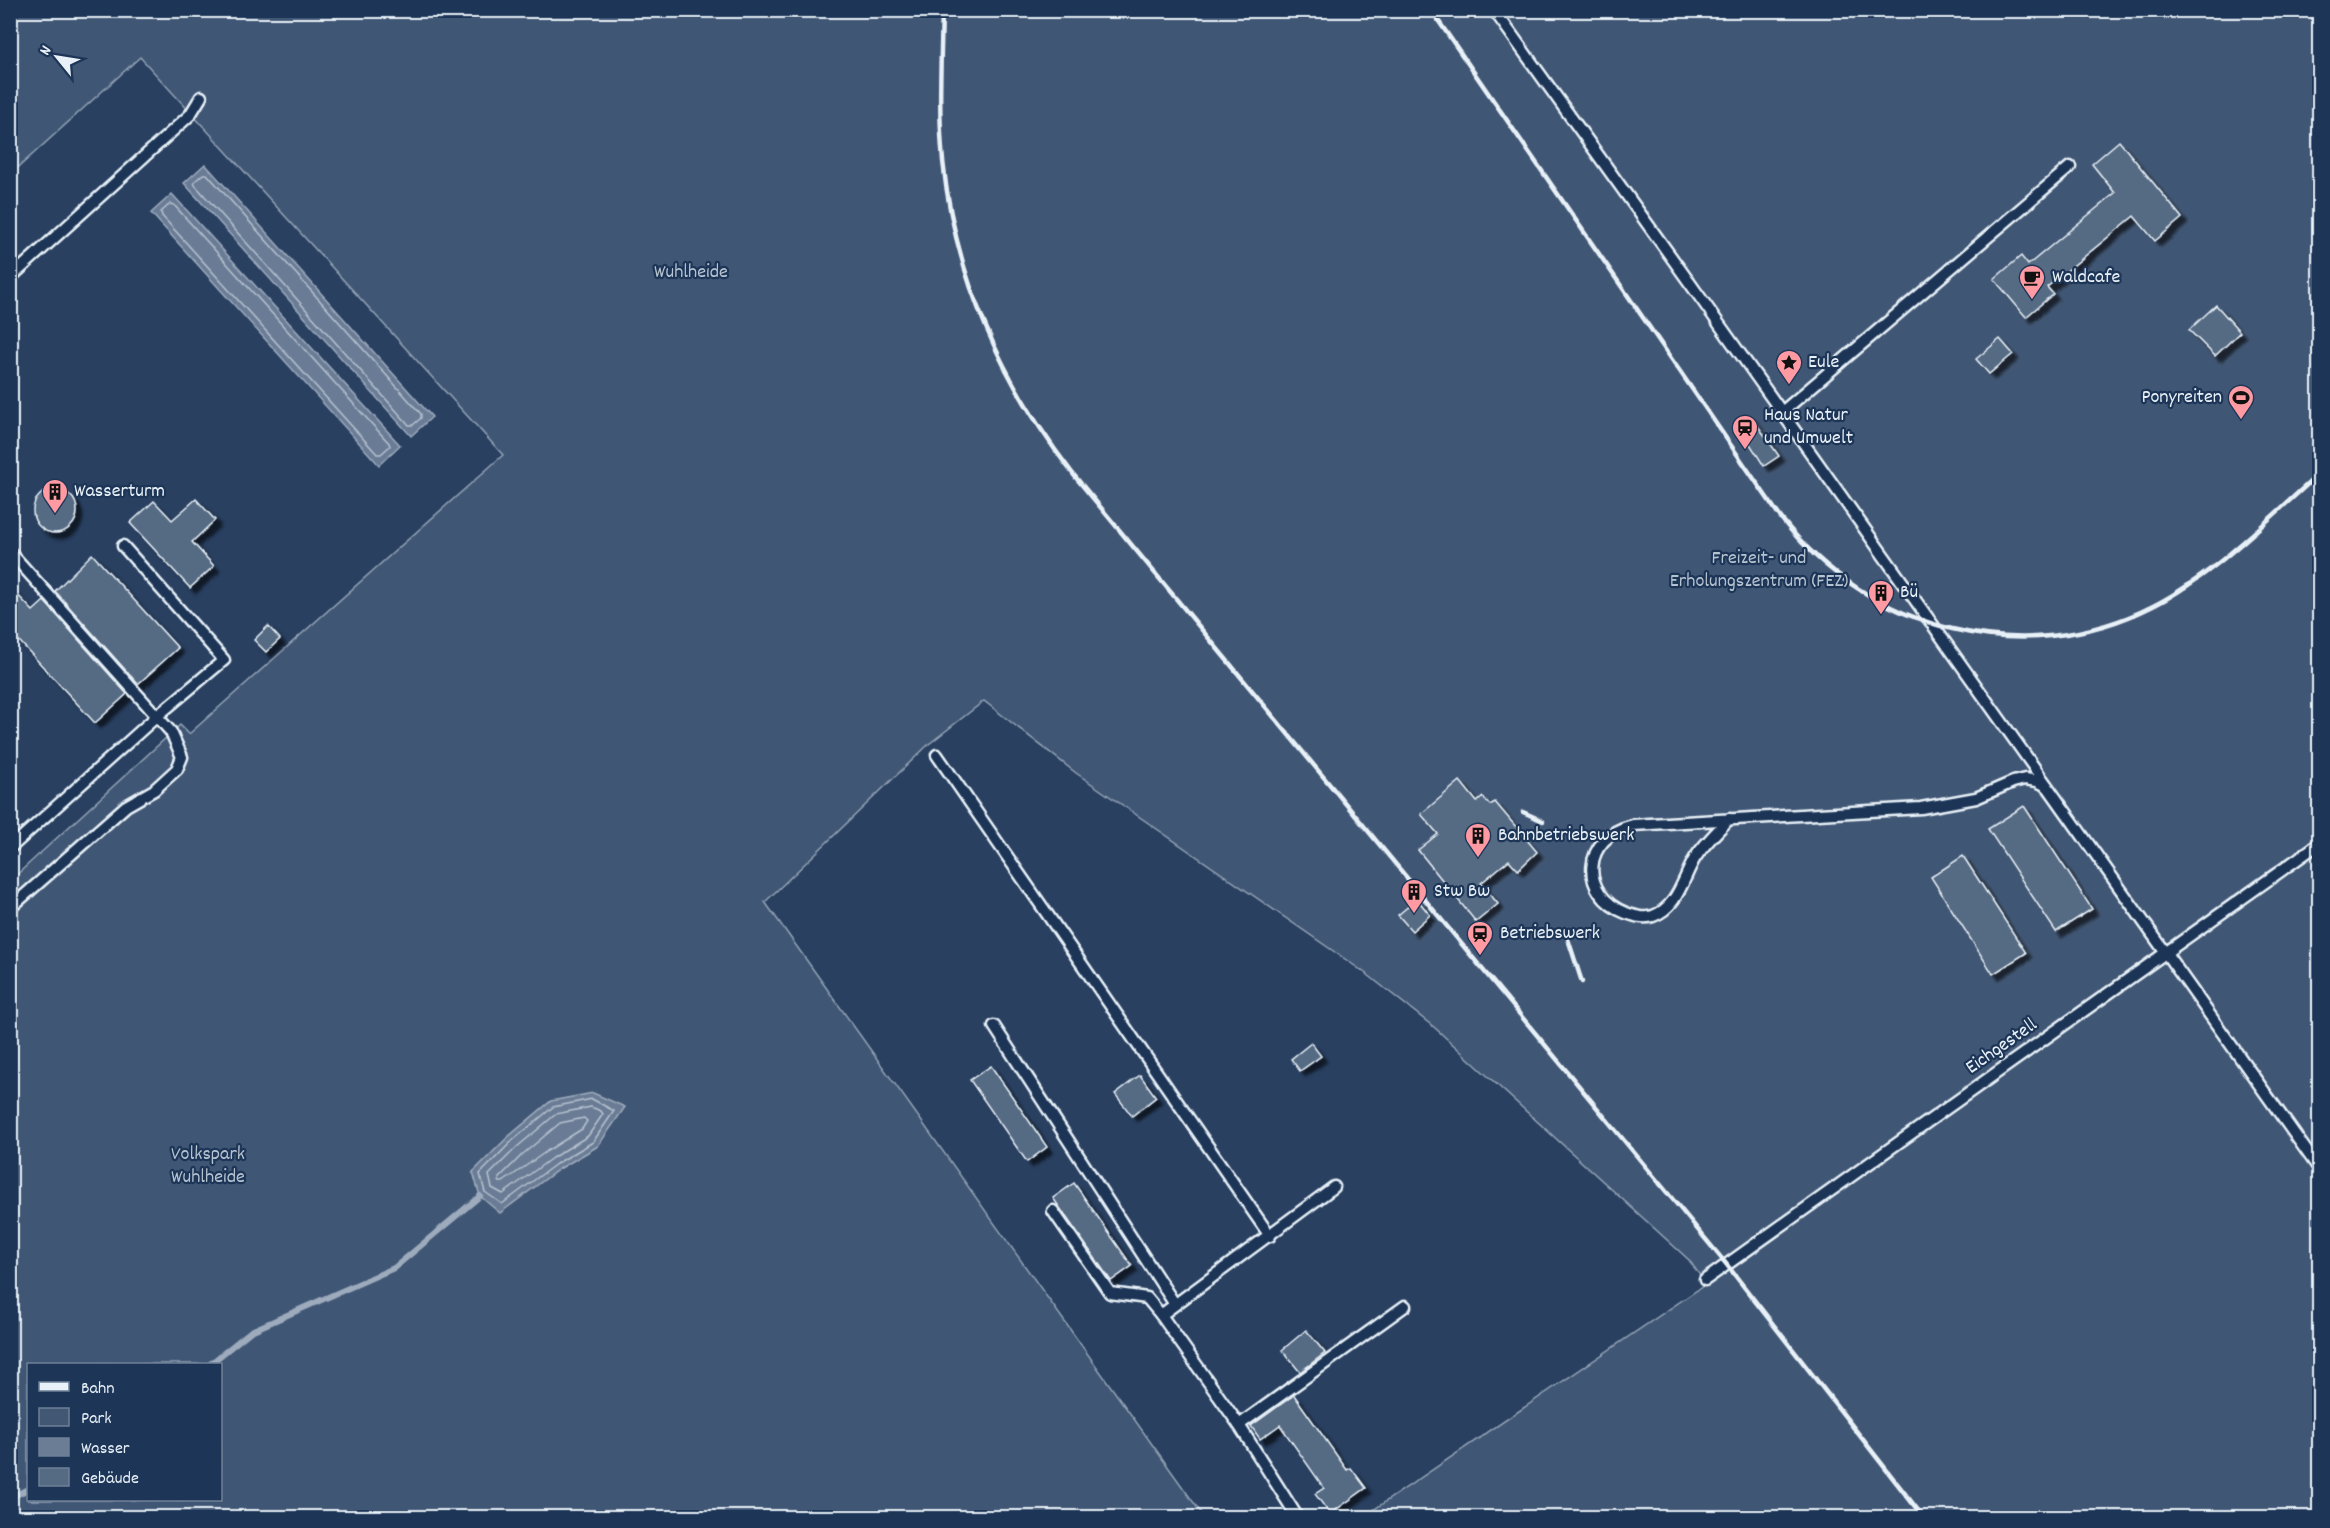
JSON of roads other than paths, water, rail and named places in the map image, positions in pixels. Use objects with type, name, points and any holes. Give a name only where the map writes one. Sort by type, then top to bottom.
[{"type":"lane","points":[[1494,10],[2319,1170]]},
{"type":"lane","points":[[10,278],[190,115],[201,98]]},
{"type":"lane","points":[[1782,412],[2070,167]]},
{"type":"lane","points":[[10,848],[156,717],[224,660],[123,546]]},
{"type":"lane","points":[[10,552],[171,732],[182,757],[177,769],[154,790],[126,806],[10,908]]},
{"type":"lane","points":[[937,755],[1270,1236]]},
{"type":"lane","points":[[1729,819],[1703,847],[1673,902],[1664,911],[1651,917],[1637,917],[1604,900],[1596,885],[1591,865],[1594,852],[1608,835],[1618,828],[1632,825],[1729,819],[1921,808],[1976,798],[2025,779],[2048,786]]},
{"type":"lane","name":"Eichgestell","points":[[1705,1280],[2319,843]]},
{"type":"lane","points":[[994,1026],[1174,1303]]},
{"type":"lane","points":[[1161,1315],[1174,1303],[1270,1236],[1334,1187]]},
{"type":"lane","points":[[1053,1211],[1110,1293],[1147,1298],[1161,1315],[1239,1425],[1298,1518]]},
{"type":"lane","points":[[1239,1425],[1405,1306]]},
{"type":"water","points":[[205,164],[432,417],[411,436],[184,183]]},
{"type":"water","points":[[172,194],[400,445],[379,465],[151,213]]},
{"type":"water","points":[[593,1093],[625,1107],[598,1146],[559,1169],[500,1213],[480,1196],[473,1172],[508,1137],[551,1101]]},
{"type":"waterway","points":[[211,1363],[251,1331],[394,1268],[480,1196]]},
{"type":"waterway","points":[[10,1498],[27,1490]]},
{"type":"railway","points":[[942,10],[941,142],[949,204],[958,246],[971,287],[986,326],[1024,403],[1073,474],[1727,1265],[1924,1518]]},
{"type":"railway","points":[[1431,10],[1781,518],[1817,557],[1858,588],[1903,612],[1951,629],[2002,637],[2053,636],[2104,626],[2153,606],[2198,579],[2240,545],[2320,473]]},
{"type":"railway","points":[[1523,812],[1543,821]]},
{"type":"railway","points":[[1568,939],[1582,982]]},
{"type":"place","name":"Waldcafe","points":[[2032,301]]},
{"type":"place","name":"Eule","points":[[1789,386]]},
{"type":"place","name":"Ponyreiten","points":[[2241,421]]},
{"type":"place","name":"Haus Natur und Umwelt","points":[[1745,451]]},
{"type":"place","name":"Wasserturm","points":[[55,515]]},
{"type":"place","name":"Bü","points":[[1881,616]]},
{"type":"place","name":"Bahnbetriebswerk","points":[[1478,859]]},
{"type":"place","name":"Stw Bw","points":[[1414,915]]},
{"type":"place","name":"Betriebswerk","points":[[1480,957]]},
{"type":"park label","name":"Wuhlheide","points":[[691,273]]},
{"type":"park label","name":"Freizeit- und Erholungszentrum (FEZ)","points":[[1759,570]]},
{"type":"park label","name":"Volkspark Wuhlheide","points":[[208,1166]]}]
